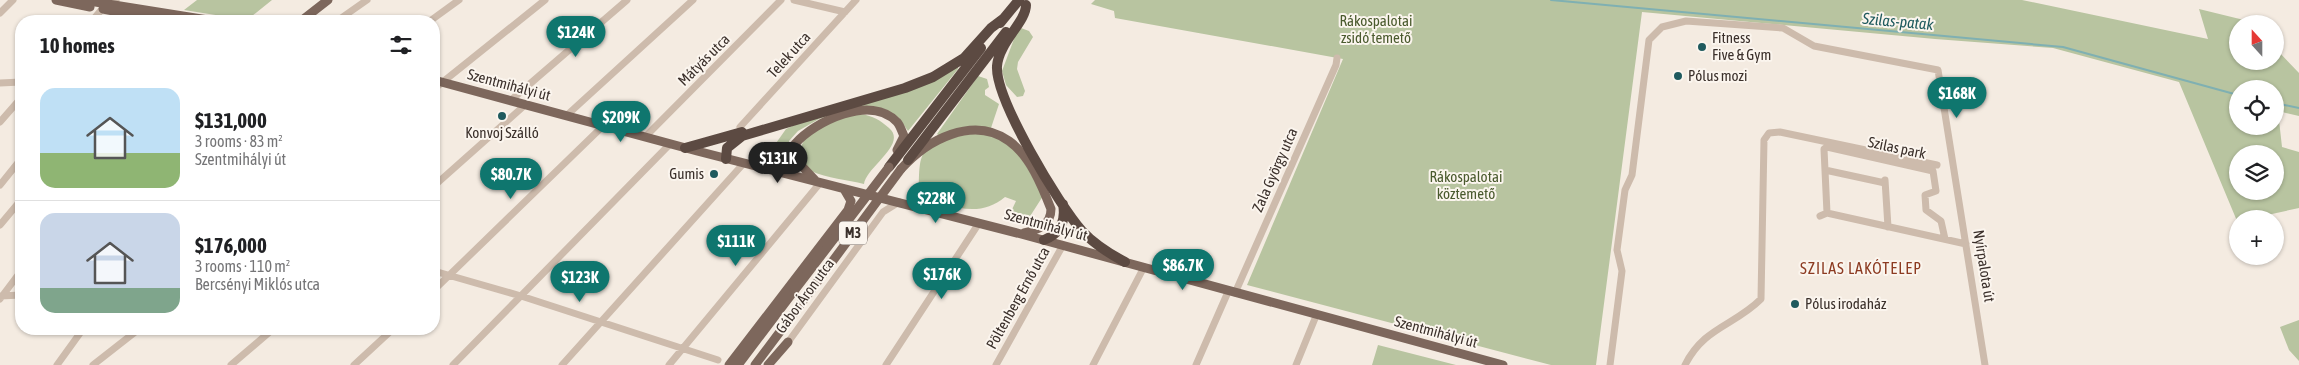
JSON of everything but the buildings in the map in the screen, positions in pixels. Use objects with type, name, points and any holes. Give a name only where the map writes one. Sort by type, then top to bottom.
[{"type":"highway","name":"M3","points":[[889,167],[1004,19],[1025,2]]},
{"type":"highway","name":"M3","points":[[908,160],[1025,2]]},
{"type":"highway","points":[[1025,2],[1026,11],[1000,53],[997,76],[1008,107],[1062,201],[1083,232],[1108,253],[1126,262]]},
{"type":"highway","points":[[685,148],[905,88],[933,77],[964,58],[991,28],[1004,19]]},
{"type":"highway","points":[[726,159],[727,148],[732,142],[742,136],[775,125]]},
{"type":"highway","points":[[1044,240],[1054,236],[1062,226],[1064,216],[1062,201]]},
{"type":"main road","points":[[56,0],[109,5],[175,15]]},
{"type":"main road","points":[[87,0],[145,15]]},
{"type":"main road","points":[[309,15],[328,0]]},
{"type":"main road","name":"Szentmihályi út","points":[[440,83],[726,159],[1063,245],[1316,316],[1503,365]]},
{"type":"main road","points":[[818,182],[798,164],[794,157],[794,144],[799,136],[814,124],[844,113],[872,112],[884,115],[898,123],[904,136],[889,167]]},
{"type":"main road","points":[[908,160],[928,144],[958,133],[982,131],[1002,137],[1018,149],[1051,209],[1051,218],[1045,226],[1038,230],[1021,234]]},
{"type":"main road","name":"M3","points":[[755,365],[908,160]]},
{"type":"main road","name":"M3","points":[[738,365],[889,167]]},
{"type":"main road","points":[[729,365],[848,210],[851,201],[843,189]]},
{"type":"main road","points":[[768,365],[788,342]]},
{"type":"street","points":[[0,13],[13,0]]},
{"type":"street","points":[[346,15],[367,0]]},
{"type":"street","points":[[438,15],[458,0]]},
{"type":"street","points":[[440,80],[545,0]]},
{"type":"street","points":[[510,101],[627,0]]},
{"type":"street","points":[[566,116],[693,0]]},
{"type":"street","name":"Mátyás utca","points":[[645,137],[781,0]]},
{"type":"street","points":[[794,0],[845,12]]},
{"type":"street","name":"Telek utca","points":[[740,126],[856,0]]},
{"type":"street","points":[[98,15],[109,5]]},
{"type":"street","name":"Nyírpalota út","points":[[1610,365],[1622,271],[1617,250],[1625,190],[1632,175],[1649,40],[1658,29],[1687,20],[1783,28],[1814,46],[1938,70],[1985,365]]},
{"type":"street","name":"Zala György utca","points":[[1196,365],[1232,292],[1336,65],[1337,58]]},
{"type":"street","points":[[0,83],[15,82]]},
{"type":"street","points":[[0,122],[15,105]]},
{"type":"street","points":[[440,181],[525,105]]},
{"type":"street","points":[[440,284],[604,126]]},
{"type":"street","points":[[1685,365],[1688,357],[1712,331],[1750,310],[1761,299],[1764,140],[1769,133],[1780,132],[1937,165]]},
{"type":"street","points":[[454,365],[670,144]]},
{"type":"street","name":"Szilas park","points":[[1945,239],[1941,221],[1926,210],[1925,195],[1936,191],[1933,171],[1827,147],[1824,149],[1823,215],[1966,244]]},
{"type":"street","points":[[562,365],[744,163]]},
{"type":"street","points":[[0,185],[15,167]]},
{"type":"street","points":[[1825,170],[1885,182],[1888,227]]},
{"type":"street","points":[[669,365],[818,182]]},
{"type":"street","name":"Gábor Áron utca","points":[[774,365],[788,342],[883,212],[900,202]]},
{"type":"street","points":[[0,225],[15,207]]},
{"type":"street","points":[[886,365],[979,223]]},
{"type":"street","name":"Pöltenberg Ernő utca","points":[[996,365],[1063,245]]},
{"type":"street","points":[[1093,365],[1144,267]]},
{"type":"street","points":[[440,274],[520,296],[718,360]]},
{"type":"street","points":[[1,297],[15,279]]},
{"type":"street","points":[[1,297],[15,296]]},
{"type":"street","points":[[1296,365],[1316,316]]},
{"type":"street","points":[[58,365],[79,335]]},
{"type":"street","points":[[93,365],[131,335]]},
{"type":"street","points":[[232,365],[266,335]]},
{"type":"street","points":[[354,365],[386,335]]},
{"type":"green space","points":[[197,0],[272,0],[253,15],[216,15],[184,10]]},
{"type":"green space","name":"Rákospalotai köztemető","points":[[1095,0],[2022,0],[2208,39],[2199,9],[2229,16],[2229,70],[2284,70],[2284,57],[2299,73],[2299,116],[2284,112],[2284,80],[2229,80],[2229,135],[2281,135],[2282,145],[2229,145],[2229,200],[2284,200],[2284,148],[2299,152],[2299,208],[2284,211],[2232,210],[2179,82],[2053,48],[1642,12],[1596,365],[1551,365],[1247,285],[1343,59],[1115,18],[1114,11],[1091,4]]},
{"type":"green space","points":[[1021,28],[1029,31],[1033,37],[1018,62],[1017,69],[1025,91],[1023,96],[1017,97],[1006,85],[1002,71],[1017,31]]},
{"type":"green space","points":[[958,65],[958,69],[908,131],[899,118],[885,109],[863,108],[841,111],[819,119],[798,131],[789,141],[789,157],[795,167],[773,162],[774,146],[786,129],[814,116]]},
{"type":"green space","points":[[978,76],[987,79],[989,87],[985,90],[985,95],[999,104],[990,131],[939,136],[937,134]]},
{"type":"green space","points":[[861,114],[879,121],[889,128],[893,134],[890,148],[871,170],[864,184],[824,175],[803,166],[800,159],[802,144],[819,124],[830,119]]},
{"type":"green space","points":[[963,133],[998,137],[1008,143],[1020,157],[1043,196],[1027,221],[1008,218],[1016,201],[1005,197],[995,204],[984,208],[961,208],[939,201],[919,189],[920,164],[926,150],[939,142]]},
{"type":"green space","points":[[2299,320],[2299,361],[2289,350],[2280,327]]},
{"type":"green space","points":[[1378,345],[1456,365],[1372,365]]},
{"type":"waterway","name":"Szilas-patak","points":[[1551,0],[2063,47],[2229,93]]},
{"type":"waterway","name":"Szilas-patak","points":[[2284,105],[2299,108]]},
{"type":"place","name":"Fitness Five & Gym","points":[[1702,47]]},
{"type":"place","name":"Pólus mozi","points":[[1678,76]]},
{"type":"place","name":"Konvoj Szálló","points":[[502,116]]},
{"type":"place","name":"Gumis","points":[[714,174]]},
{"type":"place","name":"Pólus irodaház","points":[[1795,304]]},
{"type":"district","name":"SZILAS LAKÓTELEP","points":[[1861,268]]},
{"type":"park label","name":"Rákospalotai zsidó temető","points":[[1376,30]]}]
